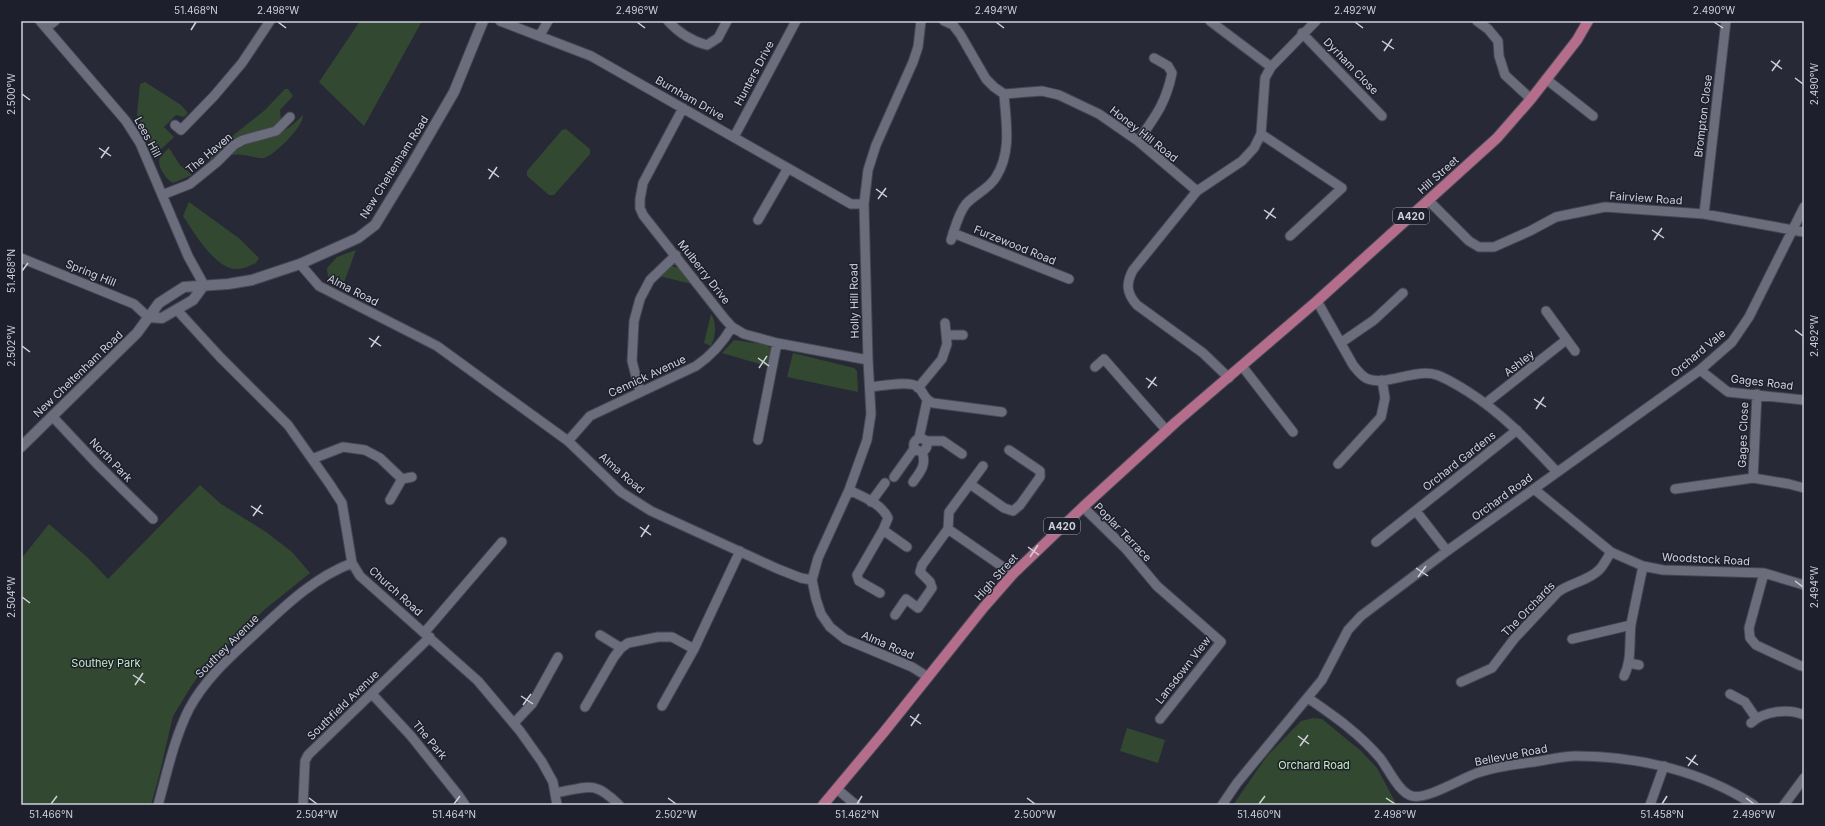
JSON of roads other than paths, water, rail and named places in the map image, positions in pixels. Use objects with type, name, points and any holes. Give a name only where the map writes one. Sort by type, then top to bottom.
[{"type":"main road","name":"Hill Street","points":[[1213,391],[1318,302],[1497,138],[1531,99],[1577,40],[1588,21]]},
{"type":"main road","name":"High Street","points":[[823,805],[984,607],[1013,574],[1083,507],[1213,391]]},
{"type":"street","name":"Lees Hill","points":[[40,21],[126,122],[140,143],[188,256],[204,285]]},
{"type":"street","points":[[46,28],[54,21]]},
{"type":"street","points":[[175,125],[181,130],[214,96],[242,63],[270,21]]},
{"type":"street","name":"New Cheltenham Road","points":[[21,447],[137,333],[159,303],[184,287],[228,284],[252,280],[300,264],[358,238],[375,225],[454,92],[483,21]]},
{"type":"street","name":"Burnham Drive","points":[[500,21],[540,35],[591,56],[734,136],[851,204],[864,204]]},
{"type":"street","points":[[540,35],[548,21]]},
{"type":"street","points":[[668,21],[676,30],[694,41],[707,45],[718,38],[727,21]]},
{"type":"street","name":"Hunters Drive","points":[[734,136],[796,21]]},
{"type":"street","name":"Holly Hill Road","points":[[812,580],[818,558],[849,490],[867,440],[871,414],[864,204],[868,170],[876,145],[913,62],[918,47],[921,21]]},
{"type":"street","points":[[944,21],[953,25],[960,34],[986,79],[1004,94]]},
{"type":"street","points":[[1210,21],[1271,67]]},
{"type":"street","points":[[1228,378],[1203,353],[1137,305],[1131,298],[1128,289],[1128,279],[1133,270],[1197,191],[1242,161],[1254,148],[1261,134],[1265,78],[1271,67],[1302,33],[1316,21]]},
{"type":"street","points":[[1477,21],[1488,28],[1498,41],[1499,56],[1506,75],[1531,99]]},
{"type":"street","name":"Brompton Close","points":[[1704,214],[1726,21]]},
{"type":"street","name":"Dyrham Close","points":[[1302,33],[1382,116]]},
{"type":"street","points":[[1138,141],[1160,111],[1169,89],[1172,74],[1168,66],[1154,58]]},
{"type":"street","points":[[1546,79],[1594,116]]},
{"type":"street","name":"Honey Hill Road","points":[[1004,94],[1042,91],[1059,95],[1099,114],[1138,141],[1197,191]]},
{"type":"street","name":"Furzewood Road","points":[[1004,94],[1007,134],[1005,158],[996,178],[967,204],[960,213],[952,237],[1069,279]]},
{"type":"street","name":"Mulberry Drive","points":[[683,108],[643,183],[640,199],[640,208],[643,215],[732,327],[744,334],[777,343],[868,360]]},
{"type":"street","name":"The Haven","points":[[162,195],[190,184],[217,162],[234,145],[243,140],[276,131],[290,117]]},
{"type":"street","points":[[1261,134],[1342,188],[1290,236]]},
{"type":"street","points":[[758,220],[788,168]]},
{"type":"street","name":"Fairview Road","points":[[1428,200],[1469,241],[1479,247],[1494,247],[1530,231],[1556,217],[1605,207],[1704,214],[1804,232]]},
{"type":"street","name":"Orchard Vale","points":[[1557,472],[1700,370],[1732,342],[1749,317],[1804,207]]},
{"type":"street","points":[[640,392],[632,361],[634,321],[640,299],[650,280],[676,255]]},
{"type":"street","name":"Spring Hill","points":[[21,258],[134,304],[148,317]]},
{"type":"street","name":"Alma Road","points":[[300,264],[319,286],[438,346],[568,441],[634,502],[778,569],[812,580],[821,614],[830,627],[845,639],[912,667],[928,677]]},
{"type":"street","points":[[148,317],[162,318],[177,310],[193,300],[204,285]]},
{"type":"street","points":[[1342,342],[1374,320],[1403,293]]},
{"type":"street","points":[[1318,302],[1358,372],[1368,379],[1382,380],[1425,372],[1452,382],[1486,403],[1517,430],[1557,472]]},
{"type":"street","name":"Church Road","points":[[177,310],[220,357],[288,425],[342,503],[352,563],[360,576],[478,681],[514,723],[542,762],[553,782],[557,805]]},
{"type":"street","points":[[1546,311],[1575,351]]},
{"type":"street","points":[[918,388],[942,359],[947,344],[945,323]]},
{"type":"street","name":"Cennick Avenue","points":[[568,441],[590,416],[696,366],[712,355],[732,327]]},
{"type":"street","points":[[946,335],[963,335]]},
{"type":"street","name":"Ashley","points":[[1486,403],[1566,340]]},
{"type":"street","points":[[758,440],[777,343]]},
{"type":"street","points":[[1095,367],[1104,359],[1167,431]]},
{"type":"street","points":[[1242,366],[1293,432]]},
{"type":"street","name":"Gages Road","points":[[1700,370],[1728,392],[1804,400]]},
{"type":"street","points":[[1338,464],[1381,417],[1385,398],[1382,380]]},
{"type":"street","points":[[870,386],[911,384],[918,388],[927,401],[933,404],[1002,412]]},
{"type":"street","name":"Gages Close","points":[[1753,478],[1757,394]]},
{"type":"street","points":[[923,440],[927,401]]},
{"type":"street","name":"North Park","points":[[52,416],[97,464],[153,519]]},
{"type":"street","name":"Orchard Gardens","points":[[1376,542],[1517,430]]},
{"type":"street","points":[[913,482],[924,466],[925,460],[918,450],[915,440],[943,441],[962,454]]},
{"type":"street","points":[[312,460],[343,447],[365,450],[380,458],[402,479]]},
{"type":"street","points":[[894,477],[918,450]]},
{"type":"street","points":[[970,484],[1004,508],[1013,511],[1020,505],[1040,477],[1040,471],[1009,450]]},
{"type":"street","points":[[895,615],[906,599],[918,608],[932,588],[930,582],[920,572],[922,565],[948,529],[949,512],[983,466]]},
{"type":"street","name":"Orchard Road","points":[[1222,805],[1236,783],[1322,680],[1348,630],[1360,616],[1557,472]]},
{"type":"street","points":[[390,500],[402,479],[412,477]]},
{"type":"street","name":"Gages Close","points":[[1675,489],[1753,478],[1790,484],[1804,488]]},
{"type":"street","points":[[871,502],[884,483]]},
{"type":"street","name":"Woodstock Road","points":[[1534,489],[1611,552],[1643,566],[1663,570],[1764,573],[1804,585]]},
{"type":"street","points":[[849,490],[871,502],[885,512],[888,518],[884,530],[857,575],[859,580],[880,593]]},
{"type":"street","name":"Poplar Terrace","points":[[1083,507],[1126,549],[1145,573]]},
{"type":"street","points":[[1416,511],[1447,551]]},
{"type":"street","points":[[948,529],[1013,574]]},
{"type":"street","points":[[884,530],[907,547]]},
{"type":"street","name":"Southfield Avenue","points":[[303,805],[305,761],[308,755],[372,694],[427,635],[502,542]]},
{"type":"street","points":[[662,706],[694,649],[740,551]]},
{"type":"street","name":"The Orchards","points":[[1461,682],[1492,668],[1514,639],[1558,592],[1566,586],[1596,572],[1611,552]]},
{"type":"street","name":"Southey Avenue","points":[[158,805],[180,730],[189,709],[201,688],[219,668],[295,597],[333,570],[352,563]]},
{"type":"street","points":[[1624,676],[1629,663],[1631,625],[1643,566]]},
{"type":"street","name":"Lansdown View","points":[[1145,573],[1157,586],[1221,642],[1160,719]]},
{"type":"street","points":[[1764,573],[1749,628],[1750,638],[1756,645],[1801,666]]},
{"type":"street","points":[[1572,639],[1631,625]]},
{"type":"street","points":[[600,635],[621,648]]},
{"type":"street","points":[[585,707],[621,648],[628,643],[658,637],[672,637],[694,649]]},
{"type":"street","points":[[514,723],[532,704],[558,657]]},
{"type":"street","points":[[1629,663],[1639,665]]},
{"type":"street","name":"The Park","points":[[372,694],[414,740],[465,805]]},
{"type":"street","points":[[1730,694],[1745,702],[1753,720],[1781,711],[1797,712],[1804,715]]},
{"type":"street","name":"Bellevue Road","points":[[1308,698],[1349,726],[1379,757],[1412,801],[1477,773],[1521,763],[1574,756],[1633,759],[1664,766],[1694,775],[1740,796],[1754,805]]},
{"type":"street","points":[[1650,805],[1664,766]]},
{"type":"street","points":[[1784,805],[1804,778]]},
{"type":"street","points":[[556,793],[590,787],[600,788],[619,805]]},
{"type":"street","points":[[837,789],[856,805]]},
{"type":"park label","name":"Southey Park","points":[[106,663]]}]
